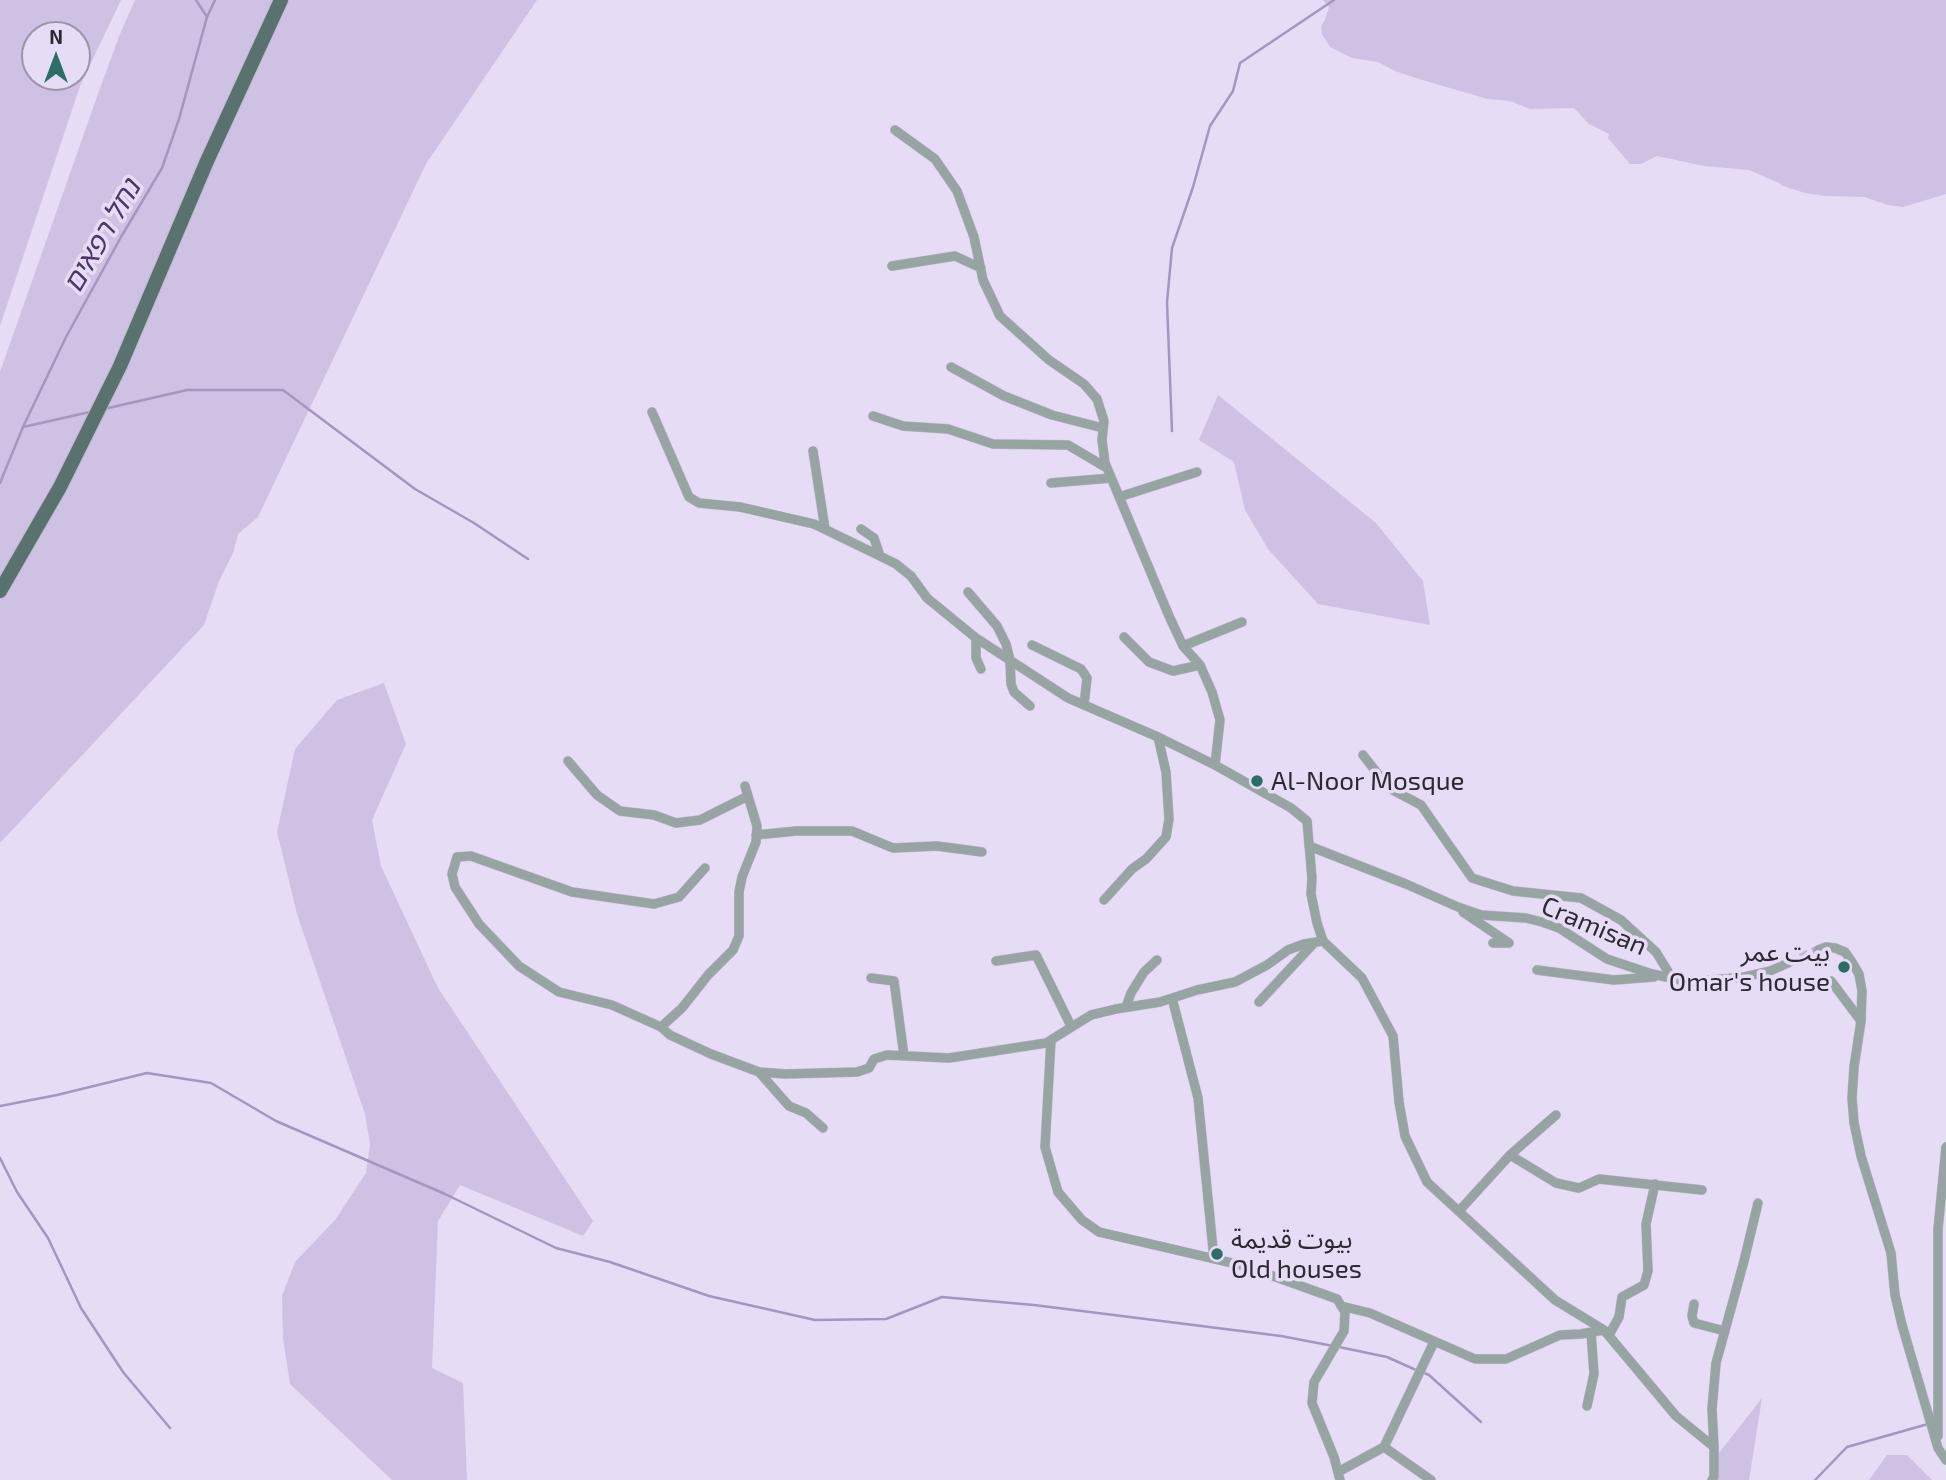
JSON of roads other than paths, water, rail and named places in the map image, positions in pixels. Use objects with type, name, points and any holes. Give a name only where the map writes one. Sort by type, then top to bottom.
[{"type":"main road","points":[[0,592],[60,487],[120,366],[212,150],[281,0]]},
{"type":"street","points":[[895,130],[934,159],[957,191],[974,237],[983,281],[1000,316],[1049,360],[1084,384],[1097,399],[1104,421],[1102,440],[1107,468],[1183,646],[1200,665],[1212,692],[1220,720],[1215,765]]},
{"type":"street","points":[[892,266],[955,256],[981,268]]},
{"type":"street","points":[[951,367],[1004,396],[1052,415],[1103,428]]},
{"type":"street","points":[[652,412],[689,497],[699,503],[740,506],[809,522],[896,564],[911,576],[927,598],[976,638],[1068,698],[1215,765],[1291,808],[1307,821],[1311,894],[1319,942],[1362,978],[1393,1037],[1405,1136],[1427,1182],[1555,1300],[1606,1333],[1676,1416],[1714,1447]]},
{"type":"street","points":[[873,416],[903,426],[948,429],[993,444],[1068,445],[1107,468]]},
{"type":"street","points":[[813,451],[825,529]]},
{"type":"street","points":[[1119,497],[1197,472]]},
{"type":"street","points":[[1051,483],[1111,478]]},
{"type":"street","points":[[861,529],[874,538],[880,556]]},
{"type":"street","points":[[968,592],[997,626],[1006,644],[1014,692],[1030,706]]},
{"type":"street","points":[[1183,646],[1242,622]]},
{"type":"street","points":[[1124,637],[1149,662],[1173,671],[1200,665]]},
{"type":"street","points":[[976,638],[976,658],[981,669]]},
{"type":"street","points":[[1032,645],[1082,669],[1087,678],[1084,705]]},
{"type":"street","points":[[1104,901],[1132,869],[1146,859],[1166,837],[1169,805],[1166,772],[1157,737]]},
{"type":"street","points":[[1363,755],[1389,788],[1421,805],[1472,878],[1513,891],[1581,898],[1621,920],[1656,952],[1667,977],[1614,980],[1537,970]]},
{"type":"street","points":[[568,761],[597,796],[620,811],[653,815],[676,823],[700,820],[747,791],[757,826],[756,842],[739,892],[739,936],[733,950],[708,975],[682,1008],[660,1027]]},
{"type":"street","points":[[756,835],[796,831],[852,831],[892,848],[937,846],[982,852]]},
{"type":"street","name":"Cramisan","points":[[1309,846],[1481,915],[1526,918],[1559,928],[1607,959],[1667,977],[1690,982],[1744,977],[1770,971],[1788,962]]},
{"type":"street","points":[[705,868],[679,897],[654,904],[572,891],[471,856],[457,857],[452,874],[454,887],[479,924],[519,966],[559,992],[612,1004],[691,1045],[759,1072],[857,1072],[869,1068],[874,1059],[887,1055],[949,1058],[1035,1045],[1051,1040],[1091,1015],[1160,1002],[1235,982],[1288,950],[1319,942]]},
{"type":"street","points":[[1453,905],[1509,943],[1493,943]]},
{"type":"street","points":[[1259,1002],[1319,942]]},
{"type":"street","points":[[1818,950],[1826,947],[1845,952],[1859,974],[1862,991],[1861,1021],[1854,1067],[1854,1123],[1861,1156],[1891,1253],[1895,1295],[1902,1325],[1938,1448],[1946,1460]]},
{"type":"street","points":[[996,961],[1036,955],[1072,1026]]},
{"type":"street","points":[[1126,1007],[1144,972],[1157,960]]},
{"type":"street","points":[[871,978],[894,981],[904,1056]]},
{"type":"street","points":[[1831,981],[1861,1021]]},
{"type":"street","points":[[1172,998],[1198,1098],[1214,1259]]},
{"type":"street","points":[[1051,1040],[1045,1147],[1058,1192],[1082,1220],[1099,1232],[1245,1266],[1338,1299],[1345,1312],[1344,1331],[1314,1382],[1312,1403],[1339,1476],[1384,1447],[1434,1342]]},
{"type":"street","points":[[759,1072],[789,1106],[806,1113],[823,1128]]},
{"type":"street","points":[[1459,1211],[1510,1155],[1556,1115]]},
{"type":"street","points":[[1938,1448],[1938,1229],[1946,1147]]},
{"type":"street","points":[[1510,1155],[1556,1183],[1579,1188],[1599,1178],[1702,1190]]},
{"type":"street","points":[[1606,1333],[1619,1317],[1622,1297],[1644,1284],[1646,1278],[1646,1224],[1654,1184]]},
{"type":"street","points":[[1712,1480],[1712,1409],[1716,1363],[1758,1203]]},
{"type":"street","points":[[1694,1304],[1694,1323],[1725,1331]]},
{"type":"street","points":[[1341,1306],[1370,1313],[1475,1359],[1506,1359],[1560,1335],[1606,1333]]},
{"type":"street","points":[[1587,1406],[1594,1374],[1591,1332]]},
{"type":"street","points":[[1384,1447],[1431,1480]]},
{"type":"waterway","points":[[196,0],[207,17]]},
{"type":"waterway","name":"נחל רפאים","points":[[0,483],[23,427],[66,337],[162,168],[179,119],[207,17],[215,0]]},
{"type":"waterway","points":[[1172,431],[1167,302],[1172,248],[1210,126],[1233,91],[1240,63],[1334,0]]},
{"type":"waterway","points":[[104,409],[187,390],[283,390],[415,489],[474,523],[528,559]]},
{"type":"waterway","points":[[23,427],[90,412]]},
{"type":"waterway","points":[[0,1106],[147,1073],[211,1083],[276,1121],[445,1194],[556,1248],[610,1262],[709,1296],[815,1320],[886,1319],[942,1297],[1034,1305],[1281,1336],[1333,1346]]},
{"type":"waterway","points":[[0,1158],[17,1192],[48,1238],[81,1308],[123,1372],[170,1428]]},
{"type":"waterway","points":[[1339,1347],[1387,1357],[1416,1370]]},
{"type":"waterway","points":[[1422,1372],[1429,1375],[1481,1422]]},
{"type":"waterway","points":[[1815,1480],[1847,1447],[1928,1424]]},
{"type":"tunnel","points":[[1788,963],[1818,950]]},
{"type":"place","name":"Al-Noor Mosque","points":[[1257,781]]},
{"type":"place","name":"بيت عمر Omar's house","points":[[1844,967]]},
{"type":"place","name":"بيوت قديمة Old houses","points":[[1217,1254]]}]
